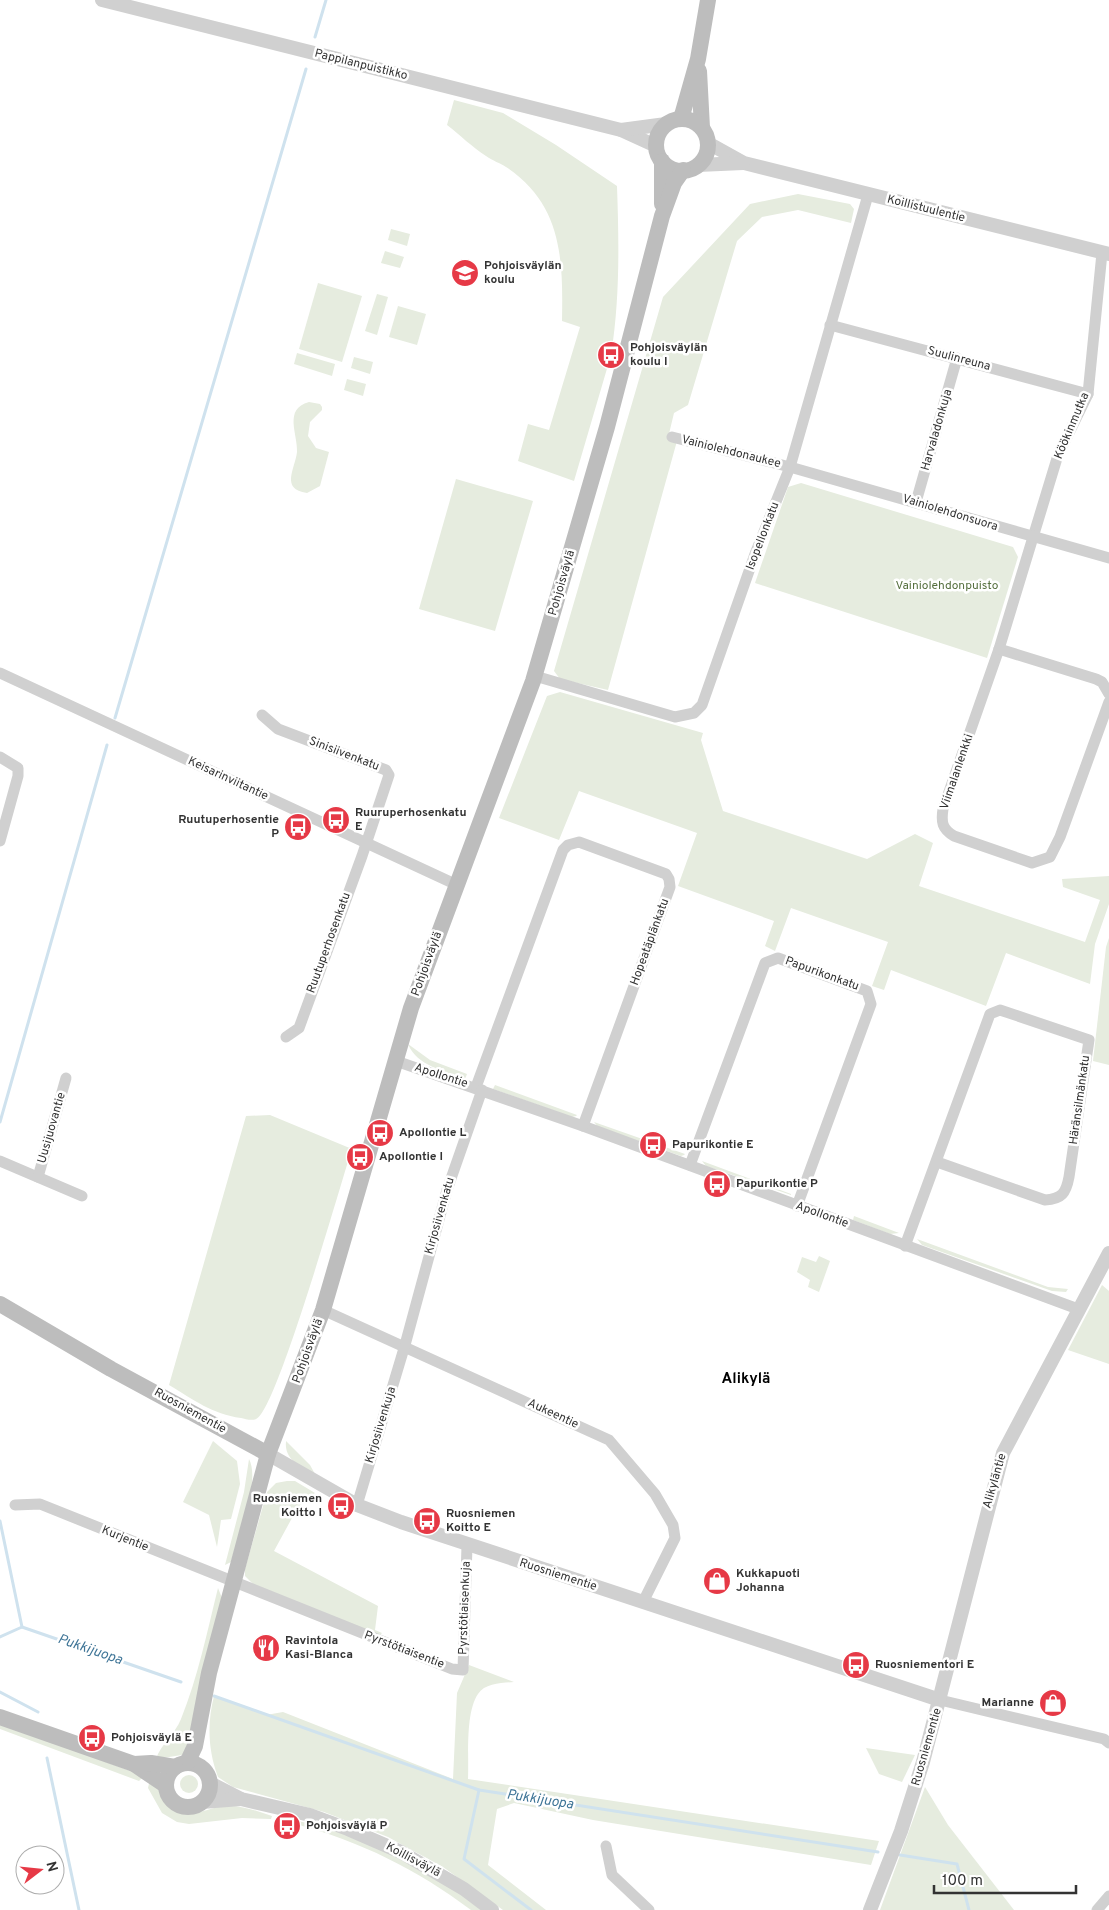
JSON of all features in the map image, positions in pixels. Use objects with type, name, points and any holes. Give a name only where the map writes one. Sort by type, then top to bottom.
[{"type":"main road","points":[[673,122],[698,59],[708,0]]},
{"type":"main road","points":[[698,59],[705,136],[704,158],[691,167],[668,166],[659,153],[660,130],[673,122],[689,120],[705,136]]},
{"type":"main road","name":"Pohjoisväylä","points":[[659,153],[662,216]]},
{"type":"main road","name":"Pohjoisväylä","points":[[181,1765],[194,1746],[202,1715],[209,1673],[268,1454],[322,1310],[411,1008],[535,676],[607,427],[662,216],[674,183],[691,167]]},
{"type":"main road","name":"Ruosniementie","points":[[0,1304],[111,1369],[268,1454]]},
{"type":"main road","name":"Pohjoisväylä","points":[[202,1715],[207,1776]]},
{"type":"main road","points":[[0,1717],[134,1764],[165,1785]]},
{"type":"main road","points":[[134,1764],[152,1763],[200,1766],[207,1776],[207,1797],[202,1802],[191,1807],[178,1805],[169,1797],[165,1785],[166,1778],[181,1765]]},
{"type":"street","name":"Pappilanpuistikko","points":[[102,0],[620,130],[659,153]]},
{"type":"street","name":"Pappilanpuistikko","points":[[620,130],[673,122]]},
{"type":"street","name":"Koillistuulentie","points":[[705,136],[744,163]]},
{"type":"street","name":"Koillistuulentie","points":[[691,167],[744,163],[1105,254]]},
{"type":"street","name":"Isopellonkatu","points":[[535,676],[675,717],[694,713],[702,705],[755,554],[790,467],[868,195]]},
{"type":"street","name":"Köökinmutka","points":[[1035,538],[1058,455],[1088,394],[1105,254]]},
{"type":"street","name":"Suulinreuna","points":[[830,325],[1088,394]]},
{"type":"street","name":"Harvaladonkuja","points":[[916,502],[957,358]]},
{"type":"street","name":"Vainiolehdonaukee","points":[[672,437],[790,467]]},
{"type":"street","name":"Vainiolehdonsuora","points":[[790,467],[1109,558]]},
{"type":"street","name":"Viimalanlenkki","points":[[1035,538],[943,809],[941,821],[946,831],[954,836],[1032,863],[1050,858],[1060,837],[1109,702]]},
{"type":"street","points":[[999,648],[1096,679],[1102,682],[1109,694]]},
{"type":"street","name":"Keisarinviitantie","points":[[0,673],[457,885]]},
{"type":"street","name":"Sinisiivenkatu","points":[[262,715],[278,729],[386,770],[389,776],[386,789],[366,843]]},
{"type":"street","points":[[0,757],[18,768],[18,776],[0,841]]},
{"type":"street","name":"Hopeatäplänkatu","points":[[479,1088],[563,850],[568,845],[579,842],[588,845],[666,874],[670,887],[583,1126]]},
{"type":"street","name":"Ruutuperhosenkatu","points":[[286,1037],[299,1028],[366,843]]},
{"type":"street","name":"Papurikonkatu","points":[[690,1165],[765,963],[778,958],[867,991],[871,1004],[797,1206]]},
{"type":"street","name":"Häränsilmänkatu","points":[[905,1246],[990,1014],[1000,1010],[1088,1040],[1066,1192],[1057,1200],[1045,1200],[937,1162]]},
{"type":"street","name":"Apollontie","points":[[396,1061],[479,1088],[1078,1309]]},
{"type":"street","name":"Uusijuovantie","points":[[38,1177],[66,1078]]},
{"type":"street","name":"Kirjosiivenkatu","points":[[405,1345],[447,1190],[479,1088]]},
{"type":"street","points":[[0,1161],[82,1196]]},
{"type":"street","name":"Alikyläntie","points":[[940,1700],[1003,1453],[1109,1253]]},
{"type":"street","name":"Aukeentie","points":[[322,1310],[405,1345],[609,1440],[655,1494],[673,1525],[675,1538],[643,1602]]},
{"type":"street","name":"Kirjosiivenkuja","points":[[357,1505],[405,1345]]},
{"type":"street","name":"Ruosniementie","points":[[268,1454],[357,1505],[467,1546],[940,1700],[904,1822],[870,1910]]},
{"type":"street","name":"Kurjentie","points":[[15,1506],[40,1504],[234,1583]]},
{"type":"street","name":"Pyrstötiaisenkuja","points":[[463,1670],[467,1546]]},
{"type":"street","name":"Pyrstötiaisentie","points":[[234,1583],[452,1669],[463,1670]]},
{"type":"street","points":[[940,1700],[1065,1729],[1104,1739],[1109,1743]]},
{"type":"street","name":"Koillisväylä","points":[[207,1776],[241,1799]]},
{"type":"street","name":"Koillisväylä","points":[[202,1802],[241,1799],[310,1816],[348,1829],[400,1852],[464,1889],[492,1910]]},
{"type":"street","points":[[606,1846],[612,1875],[649,1910]]},
{"type":"street","points":[[1097,1910],[1109,1896]]},
{"type":"green space","points":[[454,100],[503,113],[556,145],[617,186],[617,292],[611,355],[574,481],[518,461],[528,424],[549,430],[580,327],[562,321],[562,277],[556,236],[549,217],[539,199],[525,182],[506,167],[481,152],[447,125]]},
{"type":"green space","points":[[798,194],[850,204],[854,209],[851,223],[798,210],[762,217],[737,241],[688,405],[674,413],[668,438],[677,441],[608,690],[560,679],[554,671],[663,297],[750,204]]},
{"type":"green space","points":[[391,229],[410,234],[407,246],[388,240]]},
{"type":"green space","points":[[385,251],[404,257],[400,268],[381,263]]},
{"type":"green space","points":[[318,283],[362,296],[342,362],[299,349]]},
{"type":"green space","points":[[377,294],[388,297],[377,335],[365,331]]},
{"type":"green space","points":[[398,306],[426,314],[417,345],[389,337]]},
{"type":"green space","points":[[297,353],[335,364],[332,376],[294,364]]},
{"type":"green space","points":[[354,357],[373,362],[370,374],[351,368]]},
{"type":"green space","points":[[347,379],[366,384],[363,396],[344,390]]},
{"type":"green space","points":[[309,402],[320,404],[322,410],[310,422],[308,436],[316,448],[329,452],[320,486],[307,493],[299,491],[294,487],[291,483],[291,477],[297,452],[294,416],[296,410],[301,405]]},
{"type":"green space","points":[[456,479],[533,501],[495,631],[419,609]]},
{"type":"green space","name":"Vainiolehdonpuisto","points":[[801,483],[1013,547],[1018,557],[987,658],[755,583],[788,487]]},
{"type":"green space","points":[[560,692],[703,733],[701,740],[723,811],[867,859],[915,834],[933,843],[919,886],[1085,942],[1100,900],[1063,887],[1062,879],[1109,876],[1109,904],[1095,944],[1090,984],[1006,953],[986,1006],[891,970],[884,990],[872,986],[888,942],[791,908],[775,951],[765,946],[774,921],[678,886],[697,833],[579,791],[559,840],[499,818],[547,696]]},
{"type":"green space","points":[[1109,938],[1109,1065],[1093,1061],[1106,947]]},
{"type":"green space","points":[[408,1044],[430,1060],[467,1074],[465,1079],[425,1063],[418,1058]]},
{"type":"green space","points":[[495,1085],[577,1115],[572,1117],[493,1089]]},
{"type":"green space","points":[[270,1115],[352,1149],[307,1294],[278,1379],[265,1407],[256,1419],[251,1420],[212,1410],[169,1385],[246,1116]]},
{"type":"green space","points":[[594,1122],[685,1154],[681,1156],[598,1127]]},
{"type":"green space","points":[[702,1161],[791,1194],[791,1195],[706,1166]]},
{"type":"green space","points":[[854,1216],[899,1233],[890,1234],[853,1220]]},
{"type":"green space","points":[[917,1239],[1048,1287],[1068,1289],[1066,1292],[1052,1291],[922,1245]]},
{"type":"green space","points":[[819,1256],[830,1261],[819,1292],[808,1287],[810,1280],[797,1272],[802,1257],[816,1262]]},
{"type":"green space","points":[[1102,1285],[1109,1291],[1109,1364],[1068,1350]]},
{"type":"green space","points":[[213,1441],[237,1461],[240,1484],[231,1519],[221,1520],[217,1547],[209,1515],[183,1502]]},
{"type":"green space","points":[[286,1441],[310,1465],[315,1474],[290,1458],[286,1448]]},
{"type":"green space","points":[[249,1459],[252,1469],[252,1481],[247,1510],[231,1562],[225,1565],[244,1492]]},
{"type":"green space","points":[[295,1481],[315,1493],[298,1507],[274,1551],[378,1606],[375,1630],[382,1633],[379,1636],[253,1584],[245,1576],[245,1569],[267,1492],[276,1483]]},
{"type":"green space","points":[[218,1588],[222,1598],[193,1740],[182,1755],[156,1759],[178,1724],[187,1703],[202,1654]]},
{"type":"green space","points":[[469,1665],[514,1682],[494,1684],[481,1690],[474,1702],[469,1723],[468,1779],[879,1841],[871,1865],[593,1820],[514,1803],[497,1809],[488,1865],[546,1910],[503,1910],[443,1867],[388,1837],[324,1812],[233,1787],[218,1777],[210,1747],[210,1716],[214,1696],[266,1715],[283,1712],[453,1779],[457,1693]]},
{"type":"green space","points":[[0,1723],[144,1776],[139,1781],[0,1729]]},
{"type":"green space","points":[[866,1748],[915,1755],[902,1782],[879,1774]]},
{"type":"green space","points":[[189,1775],[195,1778],[198,1784],[195,1790],[189,1793],[183,1790],[180,1784],[183,1778]]},
{"type":"green space","points":[[150,1779],[169,1807],[179,1813],[186,1814],[219,1807],[238,1806],[272,1816],[271,1819],[242,1818],[189,1824],[177,1822],[162,1813],[148,1788]]},
{"type":"green space","points":[[925,1787],[948,1825],[1014,1910],[880,1910]]},
{"type":"green space","points":[[296,1821],[319,1825],[369,1843],[419,1868],[483,1910],[471,1910],[430,1882],[388,1858],[342,1839],[295,1824]]},
{"type":"waterway","points":[[315,37],[326,0]]},
{"type":"waterway","points":[[115,718],[306,69]]},
{"type":"waterway","points":[[0,1122],[107,745]]},
{"type":"waterway","points":[[0,1521],[22,1627]]},
{"type":"waterway","name":"Pukkijuopa","points":[[0,1637],[22,1627],[181,1682]]},
{"type":"waterway","points":[[0,1692],[38,1712]]},
{"type":"waterway","name":"Pukkijuopa","points":[[214,1696],[479,1790],[878,1852]]},
{"type":"waterway","points":[[47,1758],[79,1910]]},
{"type":"waterway","points":[[479,1790],[464,1859],[531,1910]]},
{"type":"waterway","name":"Pukkijuopa","points":[[900,1855],[957,1864],[969,1910]]},
{"type":"place","name":"Pohjoisväylän koulu","points":[[465,273]]},
{"type":"place","name":"Pohjoisväylän koulu I","points":[[611,355]]},
{"type":"place","name":"Ruuruperhosenkatu E","points":[[336,820]]},
{"type":"place","name":"Ruutuperhosentie P","points":[[298,827]]},
{"type":"place","name":"Apollontie L","points":[[380,1133]]},
{"type":"place","name":"Papurikontie E","points":[[653,1145]]},
{"type":"place","name":"Apollontie I","points":[[360,1157]]},
{"type":"place","name":"Papurikontie P","points":[[717,1184]]},
{"type":"place","name":"Ruosniemen Koitto I","points":[[341,1506]]},
{"type":"place","name":"Ruosniemen Koitto E","points":[[427,1521]]},
{"type":"place","name":"Kukkapuoti Johanna","points":[[717,1581]]},
{"type":"place","name":"Ravintola Kasi-Blanca","points":[[266,1648]]},
{"type":"place","name":"Ruosniementori E","points":[[856,1665]]},
{"type":"place","name":"Marianne","points":[[1053,1703]]},
{"type":"place","name":"Pohjoisväylä E","points":[[92,1738]]},
{"type":"place","name":"Pohjoisväylä P","points":[[287,1826]]},
{"type":"district","name":"Alikylä","points":[[746,1379]]}]
